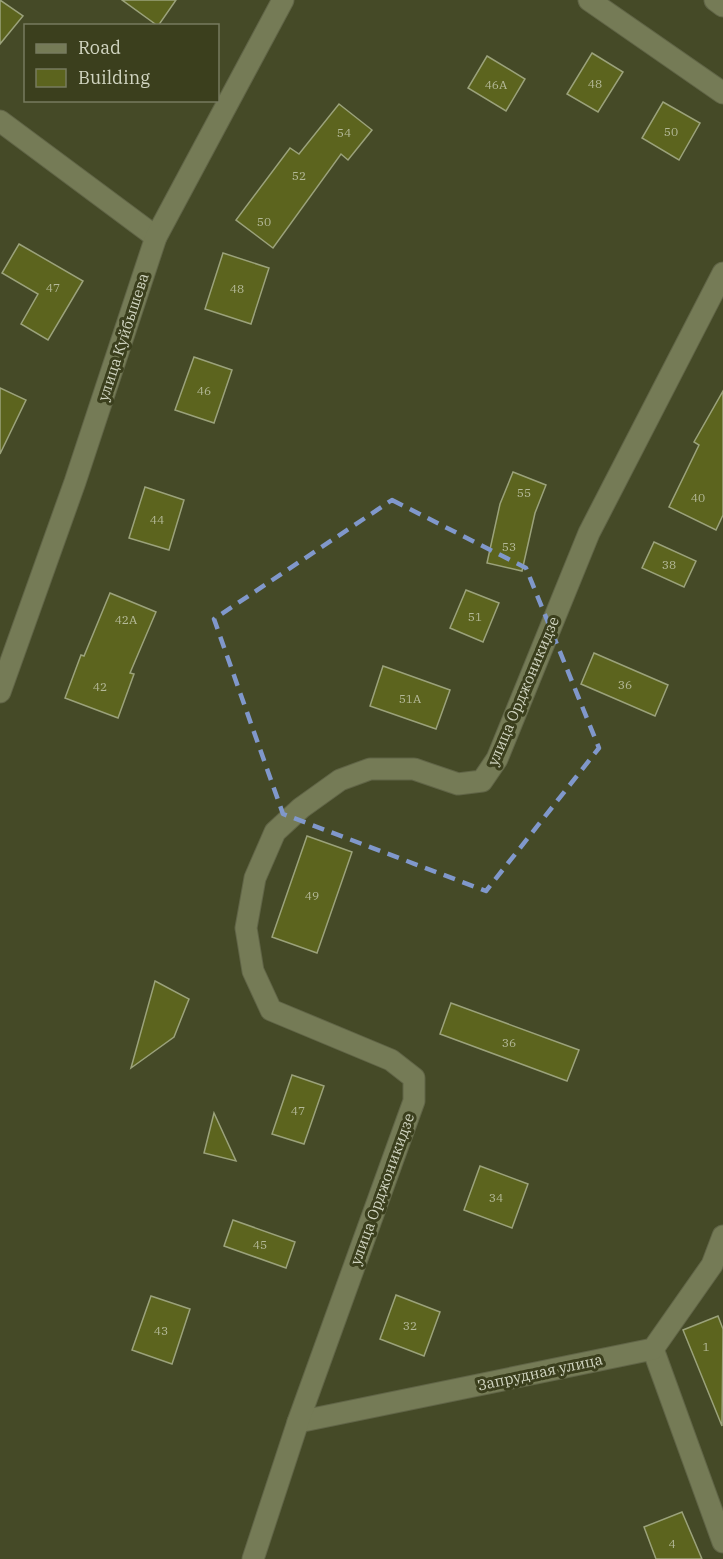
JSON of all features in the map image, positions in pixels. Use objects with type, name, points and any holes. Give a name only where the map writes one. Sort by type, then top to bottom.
[{"type":"street","name":"улица Куйбышева","points":[[0,690],[75,482],[156,237],[284,0]]},
{"type":"street","points":[[590,0],[723,93]]},
{"type":"street","points":[[715,0],[723,6]]},
{"type":"street","points":[[0,121],[156,237]]},
{"type":"street","name":"улица Орджоникидзе","points":[[253,1559],[298,1422],[414,1101],[414,1078],[391,1060],[271,1010],[253,971],[246,928],[255,878],[275,832],[302,808],[340,780],[370,769],[414,769],[458,784],[482,780],[497,759],[589,533],[723,273]]},
{"type":"street","points":[[723,1236],[712,1265],[653,1349],[723,1542]]},
{"type":"street","name":"Запрудная улица","points":[[298,1422],[653,1349]]},
{"type":"highlighted area","points":[[392,500],[526,568],[599,748],[486,891],[283,814],[214,619]]},
{"type":"building","points":[[0,0],[23,16],[0,44]]},
{"type":"building","points":[[122,0],[176,0],[159,24],[155,24]]},
{"type":"building","points":[[592,53],[623,72],[598,112],[567,94]]},
{"type":"building","points":[[487,56],[525,79],[506,111],[468,88]]},
{"type":"building","points":[[663,102],[700,123],[679,160],[642,138]]},
{"type":"building","points":[[339,104],[372,130],[348,160],[341,154],[273,248],[236,220],[290,148],[299,154]]},
{"type":"building","points":[[19,244],[83,281],[48,340],[21,324],[38,294],[2,273]]},
{"type":"building","points":[[223,253],[269,268],[251,324],[205,309]]},
{"type":"building","points":[[194,357],[232,370],[214,423],[175,410]]},
{"type":"building","points":[[0,388],[26,400],[0,454]]},
{"type":"building","points":[[723,391],[723,515],[716,530],[669,507],[699,445],[694,442]]},
{"type":"building","points":[[513,472],[546,485],[535,513],[522,571],[487,563],[500,504]]},
{"type":"building","points":[[145,487],[184,500],[169,550],[129,538]]},
{"type":"building","points":[[654,542],[696,561],[684,587],[642,568]]},
{"type":"building","points":[[466,590],[499,603],[483,642],[450,628]]},
{"type":"building","points":[[110,593],[156,612],[130,673],[134,674],[118,718],[65,698],[81,655],[84,656]]},
{"type":"building","points":[[594,653],[668,685],[655,716],[581,684]]},
{"type":"building","points":[[383,666],[450,690],[436,729],[370,706]]},
{"type":"building","points":[[307,836],[352,852],[317,953],[272,937]]},
{"type":"building","points":[[155,981],[189,999],[174,1037],[131,1068]]},
{"type":"building","points":[[451,1003],[579,1050],[567,1081],[440,1034]]},
{"type":"building","points":[[292,1075],[324,1086],[304,1144],[272,1134]]},
{"type":"building","points":[[214,1113],[236,1161],[204,1153]]},
{"type":"building","points":[[480,1166],[528,1184],[512,1228],[464,1210]]},
{"type":"building","points":[[233,1220],[295,1242],[286,1268],[224,1246]]},
{"type":"building","points":[[396,1295],[440,1312],[424,1356],[380,1339]]},
{"type":"building","points":[[151,1296],[190,1309],[172,1364],[132,1350]]},
{"type":"building","points":[[718,1316],[723,1329],[722,1426],[683,1330]]},
{"type":"building","points":[[682,1512],[702,1559],[656,1559],[644,1527]]}]
